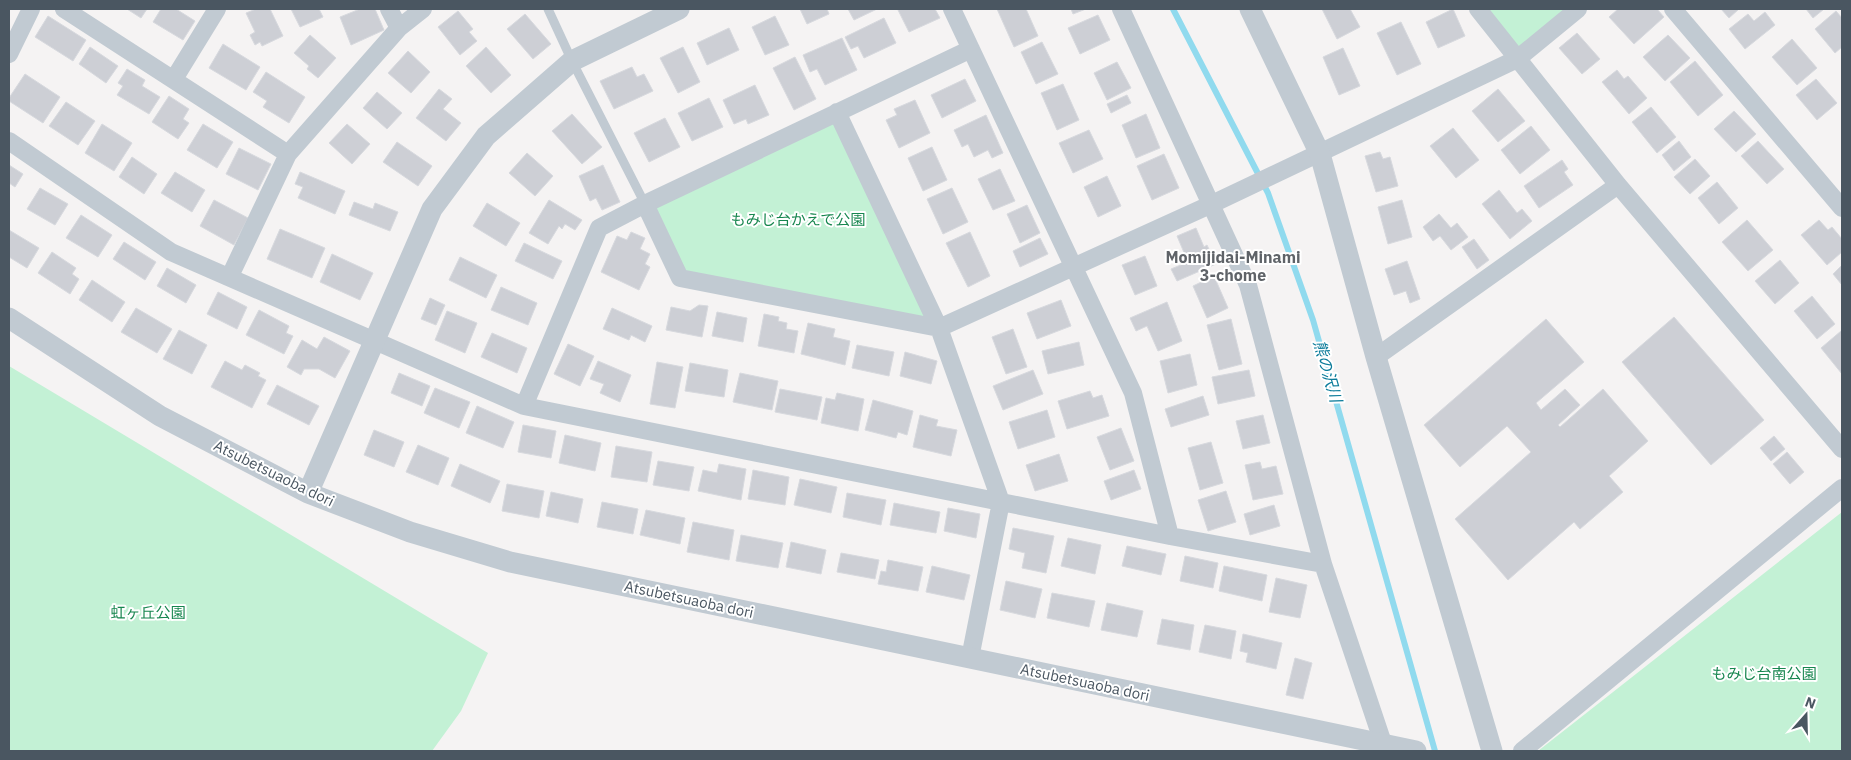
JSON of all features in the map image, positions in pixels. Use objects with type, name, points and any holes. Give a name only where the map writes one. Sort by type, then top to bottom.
[{"type":"street","points":[[9,54],[31,9]]},
{"type":"street","points":[[64,9],[288,154]]},
{"type":"street","points":[[174,79],[217,9]]},
{"type":"street","points":[[389,9],[399,28]]},
{"type":"street","points":[[230,276],[288,154],[399,28],[423,9]]},
{"type":"street","points":[[308,493],[432,209],[486,136],[572,61],[678,9]]},
{"type":"street","points":[[952,9],[1133,393],[1170,536]]},
{"type":"street","points":[[1121,9],[1248,285],[1324,564],[1383,743]]},
{"type":"street","points":[[1250,9],[1320,154],[1376,357],[1492,751]]},
{"type":"street","points":[[1478,9],[1618,185],[1842,449]]},
{"type":"street","points":[[645,204],[680,278],[939,328],[1239,192],[1518,59],[1578,9]]},
{"type":"street","points":[[1674,9],[1842,208]]},
{"type":"street","points":[[524,406],[599,228],[645,204],[971,49]]},
{"type":"street","points":[[837,112],[939,328],[1001,502],[970,658]]},
{"type":"street","points":[[9,141],[171,252],[230,276],[524,406],[1170,536],[1324,564]]},
{"type":"street","points":[[1376,357],[1618,185]]},
{"type":"street","name":"Atsubetsuaoba dori","points":[[9,318],[160,416],[308,493],[410,532],[510,562],[1413,750]]},
{"type":"street","points":[[1522,751],[1842,488]]},
{"type":"lane","points":[[548,9],[572,61],[645,204]]},
{"type":"green space","points":[[1478,9],[1578,9],[1517,59]]},
{"type":"green space","name":"もみじ台かえで公園","points":[[837,112],[939,328],[680,278],[645,204]]},
{"type":"green space","name":"虹ヶ丘公園","points":[[9,366],[488,653],[461,711],[432,751],[9,751]]},
{"type":"green space","name":"もみじ台南公園","points":[[1842,512],[1842,751],[1538,751]]},
{"type":"building","points":[[127,9],[147,9],[141,18]]},
{"type":"building","points":[[161,9],[176,9],[195,21],[183,40],[153,22]]},
{"type":"building","points":[[256,9],[270,9],[283,36],[262,46],[260,42],[255,45],[250,35],[255,32],[246,13]]},
{"type":"building","points":[[291,9],[319,9],[323,17],[300,27]]},
{"type":"building","points":[[360,9],[375,9],[384,30],[351,45],[340,17]]},
{"type":"building","points":[[800,9],[827,9],[829,14],[807,24]]},
{"type":"building","points":[[848,9],[877,9],[854,20]]},
{"type":"building","points":[[935,9],[940,18],[909,32],[898,10]]},
{"type":"building","points":[[997,9],[1026,9],[1038,36],[1014,47]]},
{"type":"building","points":[[1071,9],[1086,9],[1073,14]]},
{"type":"building","points":[[1322,9],[1350,9],[1360,27],[1337,39]]},
{"type":"building","points":[[1453,9],[1465,36],[1438,48],[1426,22]]},
{"type":"building","points":[[1618,9],[1657,9],[1664,17],[1634,44],[1609,17]]},
{"type":"building","points":[[1721,9],[1739,9],[1729,18]]},
{"type":"building","points":[[1806,9],[1824,9],[1813,18]]},
{"type":"building","points":[[458,11],[473,29],[469,32],[477,41],[460,55],[438,27]]},
{"type":"building","points":[[1836,11],[1842,18],[1842,47],[1835,53],[1815,29]]},
{"type":"building","points":[[1765,12],[1775,25],[1745,49],[1729,29],[1748,14],[1754,21]]},
{"type":"building","points":[[525,14],[551,44],[533,59],[507,29]]},
{"type":"building","points":[[1098,15],[1110,40],[1080,54],[1068,28]]},
{"type":"building","points":[[48,16],[86,40],[73,61],[35,37]]},
{"type":"building","points":[[775,16],[789,45],[765,55],[752,27]]},
{"type":"building","points":[[884,18],[896,43],[864,58],[858,46],[851,49],[845,37]]},
{"type":"building","points":[[1401,22],[1421,64],[1397,75],[1377,33]]},
{"type":"building","points":[[729,28],[739,50],[707,65],[697,43]]},
{"type":"building","points":[[1577,33],[1600,59],[1582,74],[1559,48]]},
{"type":"building","points":[[310,35],[336,58],[318,78],[307,69],[309,66],[294,53]]},
{"type":"building","points":[[1668,35],[1690,58],[1665,81],[1643,57]]},
{"type":"building","points":[[842,38],[857,70],[825,85],[817,69],[810,72],[803,55]]},
{"type":"building","points":[[1792,39],[1817,68],[1797,85],[1772,57]]},
{"type":"building","points":[[1042,42],[1058,74],[1036,84],[1021,52]]},
{"type":"building","points":[[223,44],[260,67],[246,90],[209,68]]},
{"type":"building","points":[[90,47],[118,66],[106,83],[79,64]]},
{"type":"building","points":[[486,47],[511,75],[491,93],[466,66]]},
{"type":"building","points":[[683,47],[700,82],[678,93],[660,58]]},
{"type":"building","points":[[1343,48],[1360,86],[1339,95],[1323,57]]},
{"type":"building","points":[[408,51],[430,72],[411,93],[388,73]]},
{"type":"building","points":[[795,57],[816,99],[794,110],[773,68]]},
{"type":"building","points":[[1695,61],[1723,95],[1698,116],[1670,82]]},
{"type":"building","points":[[1117,62],[1131,88],[1107,100],[1094,73]]},
{"type":"building","points":[[632,67],[637,77],[644,74],[653,91],[614,109],[600,81]]},
{"type":"building","points":[[127,69],[145,80],[142,86],[160,97],[149,114],[117,95],[123,86],[118,83]]},
{"type":"building","points":[[1617,70],[1624,79],[1628,76],[1647,98],[1629,114],[1602,82]]},
{"type":"building","points":[[266,72],[305,97],[289,123],[263,107],[267,101],[253,92]]},
{"type":"building","points":[[25,74],[60,97],[43,123],[9,101],[9,98]]},
{"type":"building","points":[[965,79],[976,101],[942,118],[931,95]]},
{"type":"building","points":[[1816,79],[1837,103],[1817,120],[1796,95]]},
{"type":"building","points":[[1063,84],[1079,120],[1057,130],[1041,93]]},
{"type":"building","points":[[755,85],[769,115],[748,124],[746,119],[734,124],[723,100]]},
{"type":"building","points":[[439,89],[452,99],[443,109],[461,123],[446,141],[416,118]]},
{"type":"building","points":[[1498,89],[1525,121],[1498,142],[1472,111]]},
{"type":"building","points":[[377,92],[402,113],[387,129],[363,108]]},
{"type":"building","points":[[1127,95],[1131,103],[1111,113],[1107,104]]},
{"type":"building","points":[[169,96],[189,109],[183,119],[189,123],[178,139],[152,122]]},
{"type":"building","points":[[709,98],[723,127],[692,141],[678,113]]},
{"type":"building","points":[[915,100],[930,133],[899,148],[886,120],[897,115],[894,109]]},
{"type":"building","points":[[66,102],[95,121],[78,145],[49,126]]},
{"type":"building","points":[[1651,107],[1676,137],[1657,153],[1632,122]]},
{"type":"building","points":[[1734,111],[1756,134],[1736,152],[1714,129]]},
{"type":"building","points":[[572,114],[602,147],[582,164],[552,131]]},
{"type":"building","points":[[1146,114],[1160,148],[1136,158],[1122,125]]},
{"type":"building","points":[[986,115],[1003,153],[992,158],[988,150],[974,157],[968,144],[962,147],[954,130]]},
{"type":"building","points":[[665,118],[680,147],[649,162],[634,133]]},
{"type":"building","points":[[102,124],[132,143],[114,171],[85,153]]},
{"type":"building","points":[[203,124],[233,142],[217,168],[187,150]]},
{"type":"building","points":[[347,124],[370,144],[352,164],[329,143]]},
{"type":"building","points":[[1531,126],[1550,150],[1520,174],[1501,150]]},
{"type":"building","points":[[1453,128],[1479,160],[1456,178],[1430,146]]},
{"type":"building","points":[[1089,130],[1103,159],[1073,173],[1059,143]]},
{"type":"building","points":[[1679,141],[1691,157],[1674,171],[1662,155]]},
{"type":"building","points":[[1758,141],[1784,169],[1767,184],[1741,156]]},
{"type":"building","points":[[397,142],[432,166],[418,186],[383,162]]},
{"type":"building","points":[[932,147],[947,180],[923,191],[908,158]]},
{"type":"building","points":[[239,148],[271,164],[258,190],[226,174]]},
{"type":"building","points":[[1380,152],[1383,159],[1390,157],[1398,186],[1376,192],[1365,156]]},
{"type":"building","points":[[527,153],[553,176],[535,196],[509,173]]},
{"type":"building","points":[[1164,154],[1179,188],[1152,200],[1137,166]]},
{"type":"building","points":[[132,157],[157,174],[144,194],[119,177]]},
{"type":"building","points":[[1695,159],[1710,176],[1690,194],[1674,177]]},
{"type":"building","points":[[1562,160],[1568,169],[1564,172],[1573,185],[1539,208],[1524,186]]},
{"type":"building","points":[[9,165],[23,174],[15,187],[9,183]]},
{"type":"building","points":[[603,165],[620,202],[602,210],[596,198],[590,201],[579,176]]},
{"type":"building","points":[[1000,169],[1015,201],[993,210],[978,179]]},
{"type":"building","points":[[175,172],[205,190],[192,212],[161,193]]},
{"type":"building","points":[[300,172],[345,191],[335,214],[298,198],[303,187],[295,184]]},
{"type":"building","points":[[1107,176],[1121,206],[1098,217],[1084,187]]},
{"type":"building","points":[[1717,182],[1738,208],[1719,224],[1698,198]]},
{"type":"building","points":[[40,188],[68,204],[55,225],[27,209]]},
{"type":"building","points":[[952,188],[968,222],[943,234],[927,199]]},
{"type":"building","points":[[1499,190],[1517,213],[1522,209],[1532,221],[1510,239],[1482,204]]},
{"type":"building","points":[[214,200],[248,218],[234,245],[200,226]]},
{"type":"building","points":[[549,200],[582,220],[575,230],[565,224],[562,229],[559,226],[548,244],[529,233]]},
{"type":"building","points":[[1402,200],[1412,237],[1388,244],[1378,207]]},
{"type":"building","points":[[354,202],[373,209],[375,203],[398,212],[390,231],[349,215]]},
{"type":"building","points":[[487,203],[520,223],[506,246],[473,226]]},
{"type":"building","points":[[1027,205],[1040,233],[1020,243],[1007,214]]},
{"type":"building","points":[[1439,214],[1451,228],[1457,223],[1468,237],[1451,250],[1440,236],[1433,241],[1423,227]]},
{"type":"building","points":[[81,215],[112,235],[98,257],[66,238]]},
{"type":"building","points":[[1747,220],[1773,250],[1748,271],[1722,242]]},
{"type":"building","points":[[1819,220],[1828,230],[1832,227],[1842,239],[1842,252],[1827,265],[1801,235]]},
{"type":"building","points":[[1196,228],[1204,247],[1207,245],[1216,264],[1177,281],[1171,269],[1188,262],[1177,236]]},
{"type":"building","points":[[280,229],[325,248],[312,278],[267,259]]},
{"type":"building","points":[[9,230],[39,248],[27,268],[9,257]]},
{"type":"building","points":[[631,232],[645,238],[640,249],[650,254],[645,264],[650,267],[639,290],[601,272],[617,236],[627,240]]},
{"type":"building","points":[[970,232],[990,276],[968,287],[946,243]]},
{"type":"building","points":[[1040,238],[1048,254],[1020,267],[1013,251]]},
{"type":"building","points":[[1474,239],[1489,260],[1477,269],[1462,247]]},
{"type":"building","points":[[124,242],[156,262],[145,280],[113,259]]},
{"type":"building","points":[[524,243],[562,261],[553,279],[515,261]]},
{"type":"building","points":[[52,252],[76,268],[72,274],[79,279],[70,294],[38,273]]},
{"type":"building","points":[[332,254],[373,273],[360,300],[320,282]]},
{"type":"building","points":[[1145,256],[1157,286],[1135,295],[1122,265]]},
{"type":"building","points":[[460,257],[497,275],[486,298],[449,280]]},
{"type":"building","points":[[1780,260],[1799,283],[1775,304],[1755,281]]},
{"type":"building","points":[[1407,261],[1420,299],[1410,303],[1406,291],[1394,295],[1385,269]]},
{"type":"building","points":[[1842,265],[1842,285],[1833,274]]},
{"type":"building","points":[[167,268],[196,285],[186,303],[157,286]]},
{"type":"building","points":[[1214,276],[1228,308],[1207,318],[1193,286]]},
{"type":"building","points":[[92,280],[125,302],[112,322],[79,300]]},
{"type":"building","points":[[501,287],[537,303],[528,325],[491,310]]},
{"type":"building","points":[[218,292],[247,307],[237,329],[207,314]]},
{"type":"building","points":[[1812,296],[1835,324],[1817,339],[1794,311]]},
{"type":"building","points":[[430,298],[445,305],[436,325],[421,319]]},
{"type":"building","points":[[1061,300],[1071,326],[1037,339],[1027,313]]},
{"type":"building","points":[[1167,302],[1182,341],[1158,351],[1147,326],[1136,331],[1130,318]]},
{"type":"building","points":[[699,305],[708,306],[702,337],[666,330],[671,307],[690,311]]},
{"type":"building","points":[[136,308],[172,329],[157,353],[121,332]]},
{"type":"building","points":[[612,308],[652,326],[645,342],[631,335],[629,340],[603,329]]},
{"type":"building","points":[[259,310],[289,326],[286,333],[293,336],[284,354],[246,335]]},
{"type":"building","points":[[447,311],[477,323],[465,353],[435,340]]},
{"type":"building","points":[[717,312],[747,318],[743,342],[712,336]]},
{"type":"building","points":[[764,314],[779,317],[778,321],[787,323],[786,329],[798,331],[794,353],[758,346]]},
{"type":"building","points":[[1674,317],[1764,420],[1711,465],[1622,362]]},
{"type":"building","points":[[1231,319],[1242,364],[1219,370],[1207,325]]},
{"type":"building","points":[[1546,319],[1584,362],[1536,403],[1541,410],[1565,389],[1580,405],[1558,425],[1560,427],[1603,389],[1648,441],[1609,476],[1623,492],[1580,529],[1574,522],[1508,580],[1455,519],[1531,452],[1507,426],[1460,467],[1424,425]]},
{"type":"building","points":[[808,323],[835,329],[833,337],[850,341],[845,365],[801,354]]},
{"type":"building","points":[[1013,329],[1027,367],[1006,374],[992,337]]},
{"type":"building","points":[[179,330],[207,345],[192,374],[163,359]]},
{"type":"building","points":[[1842,332],[1842,374],[1821,348]]},
{"type":"building","points":[[492,333],[527,348],[517,373],[481,357]]},
{"type":"building","points":[[324,337],[350,351],[335,378],[319,369],[304,369],[301,375],[287,367],[302,340],[317,349]]},
{"type":"building","points":[[1079,342],[1084,365],[1048,374],[1042,351]]},
{"type":"building","points":[[568,344],[594,356],[580,386],[554,374]]},
{"type":"building","points":[[857,345],[894,352],[889,376],[852,368]]},
{"type":"building","points":[[905,352],[937,361],[931,384],[900,376]]},
{"type":"building","points":[[1190,354],[1197,385],[1168,393],[1160,361]]},
{"type":"building","points":[[225,361],[242,370],[245,365],[260,373],[258,376],[266,380],[252,408],[211,387]]},
{"type":"building","points":[[598,361],[631,375],[620,402],[600,393],[604,384],[590,379]]},
{"type":"building","points":[[657,362],[683,367],[675,408],[650,404]]},
{"type":"building","points":[[690,363],[728,370],[724,397],[685,391]]},
{"type":"building","points":[[1033,370],[1043,394],[1003,410],[993,386]]},
{"type":"building","points":[[1249,370],[1255,396],[1218,404],[1212,377]]},
{"type":"building","points":[[399,373],[430,386],[422,406],[391,393]]},
{"type":"building","points":[[740,373],[778,381],[772,410],[733,402]]},
{"type":"building","points":[[277,385],[319,406],[309,425],[267,404]]},
{"type":"building","points":[[435,388],[470,402],[459,428],[424,413]]},
{"type":"building","points":[[780,389],[822,397],[817,420],[775,412]]},
{"type":"building","points":[[1090,391],[1093,398],[1102,395],[1109,416],[1067,429],[1058,401]]},
{"type":"building","points":[[837,393],[864,399],[858,431],[821,423],[826,398],[835,400]]},
{"type":"building","points":[[1203,396],[1209,415],[1171,427],[1165,409]]},
{"type":"building","points":[[873,400],[913,411],[907,435],[898,432],[896,438],[865,430]]},
{"type":"building","points":[[477,406],[514,422],[503,448],[466,433]]},
{"type":"building","points":[[1047,410],[1055,437],[1018,449],[1009,422]]},
{"type":"building","points":[[920,415],[938,420],[936,426],[957,430],[951,456],[913,447]]},
{"type":"building","points":[[1263,415],[1270,443],[1243,449],[1236,421]]},
{"type":"building","points":[[523,425],[556,431],[551,458],[518,452]]},
{"type":"building","points":[[1121,428],[1134,461],[1110,470],[1097,437]]},
{"type":"building","points":[[374,430],[404,442],[394,467],[364,455]]},
{"type":"building","points":[[565,435],[601,443],[595,471],[559,463]]},
{"type":"building","points":[[1774,436],[1785,449],[1771,461],[1760,448]]},
{"type":"building","points":[[1211,442],[1223,483],[1200,490],[1188,448]]},
{"type":"building","points":[[418,445],[449,458],[438,485],[406,472]]},
{"type":"building","points":[[616,446],[652,452],[647,482],[611,477]]},
{"type":"building","points":[[1787,452],[1804,472],[1790,484],[1773,464]]},
{"type":"building","points":[[1059,454],[1068,481],[1035,491],[1026,465]]},
{"type":"building","points":[[658,461],[694,467],[689,491],[653,485]]},
{"type":"building","points":[[1260,462],[1262,469],[1276,466],[1283,494],[1253,500],[1245,465]]},
{"type":"building","points":[[460,464],[500,481],[490,503],[451,486]]},
{"type":"building","points":[[719,464],[746,469],[741,500],[698,491],[703,470],[717,473]]},
{"type":"building","points":[[753,470],[789,477],[785,505],[748,499]]},
{"type":"building","points":[[1134,470],[1141,489],[1111,500],[1104,481]]},
{"type":"building","points":[[800,479],[837,487],[831,513],[794,505]]},
{"type":"building","points":[[507,484],[544,491],[539,518],[502,511]]},
{"type":"building","points":[[1226,491],[1236,522],[1208,531],[1198,500]]},
{"type":"building","points":[[551,492],[583,499],[578,523],[546,516]]},
{"type":"building","points":[[847,493],[886,500],[881,525],[843,517]]},
{"type":"building","points":[[602,502],[638,509],[633,534],[597,527]]},
{"type":"building","points":[[894,503],[940,512],[936,533],[890,525]]},
{"type":"building","points":[[1274,505],[1280,526],[1250,535],[1244,514]]},
{"type":"building","points":[[948,508],[980,514],[976,538],[944,531]]},
{"type":"building","points":[[646,510],[685,518],[680,544],[640,535]]},
{"type":"building","points":[[693,522],[734,530],[729,560],[687,552]]},
{"type":"building","points":[[1013,528],[1054,536],[1046,573],[1022,568],[1025,553],[1009,549]]},
{"type":"building","points":[[741,535],[783,543],[778,568],[736,561]]},
{"type":"building","points":[[1068,538],[1101,545],[1095,574],[1061,566]]},
{"type":"building","points":[[791,542],[826,550],[821,574],[786,567]]},
{"type":"building","points":[[1127,546],[1166,554],[1161,575],[1122,566]]},
{"type":"building","points":[[841,553],[879,560],[875,579],[837,572]]},
{"type":"building","points":[[1185,556],[1218,563],[1213,588],[1180,581]]},
{"type":"building","points":[[888,560],[923,567],[918,591],[878,584],[881,571],[886,572]]},
{"type":"building","points":[[932,566],[970,575],[964,600],[926,592]]},
{"type":"building","points":[[1224,566],[1267,575],[1262,601],[1219,591]]},
{"type":"building","points":[[1276,578],[1307,585],[1300,618],[1269,612]]},
{"type":"building","points":[[1006,581],[1042,589],[1035,618],[1000,610]]},
{"type":"building","points":[[1052,593],[1095,601],[1089,627],[1047,618]]},
{"type":"building","points":[[1107,603],[1143,611],[1137,637],[1101,630]]},
{"type":"building","points":[[1162,619],[1194,625],[1190,650],[1157,644]]},
{"type":"building","points":[[1205,625],[1236,631],[1231,659],[1199,652]]},
{"type":"building","points":[[1243,634],[1282,643],[1276,669],[1246,662],[1248,653],[1240,651]]},
{"type":"building","points":[[1295,658],[1312,663],[1303,699],[1286,695]]},
{"type":"waterway","name":"熊の沢川","points":[[1173,9],[1268,193],[1313,320],[1435,751]]},
{"type":"district","name":"Momijidai-Minami 3-chome","points":[[1233,266]]}]
